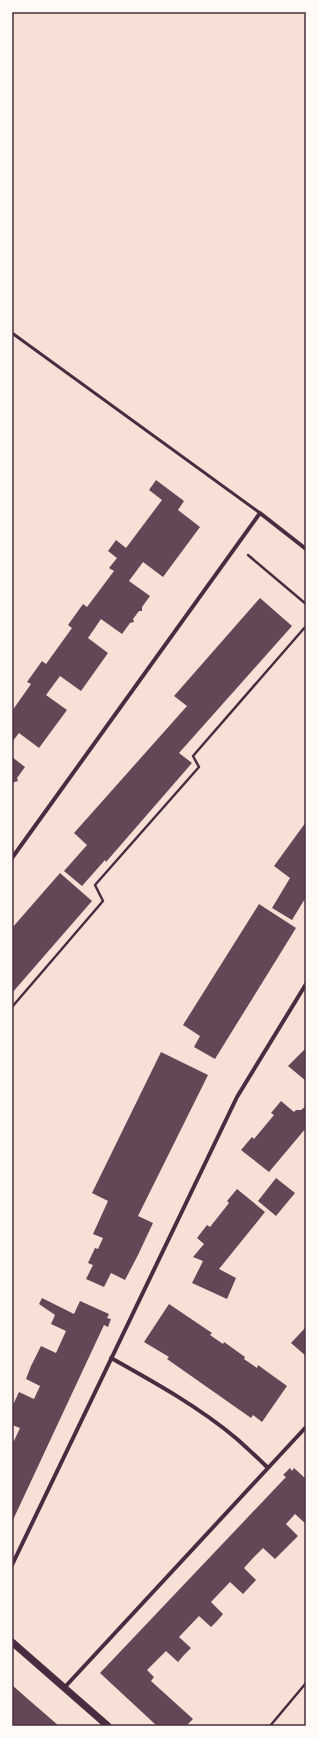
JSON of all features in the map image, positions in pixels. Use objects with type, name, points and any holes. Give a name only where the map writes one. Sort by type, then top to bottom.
[{"type":"street","points":[[12,858],[260,512],[306,549]]},
{"type":"street","points":[[12,1565],[237,1097],[306,984]]},
{"type":"street","points":[[111,1358],[151,1380],[202,1414],[236,1438],[268,1468]]},
{"type":"street","points":[[64,1688],[306,1427]]},
{"type":"street","points":[[12,1642],[108,1726]]},
{"type":"lane","points":[[12,333],[260,512]]},
{"type":"path","points":[[237,546],[306,604]]},
{"type":"path","points":[[12,1007],[103,901],[94,885],[199,767],[193,756],[306,626]]},
{"type":"path","points":[[270,1726],[306,1683]]},
{"type":"building","points":[[156,480],[184,501],[178,510],[200,527],[163,577],[143,562],[129,581],[150,596],[142,607],[142,611],[139,611],[133,619],[134,622],[130,623],[122,634],[101,619],[88,638],[108,653],[81,691],[60,676],[46,695],[67,710],[39,748],[19,733],[12,742],[12,711],[31,684],[27,682],[42,661],[46,664],[72,628],[68,625],[83,604],[87,607],[114,571],[109,568],[117,558],[108,551],[116,540],[126,548],[162,500],[149,490]]},
{"type":"building","points":[[260,598],[292,626],[179,753],[192,763],[106,862],[105,860],[82,886],[64,871],[87,845],[74,833],[187,706],[174,696]]},
{"type":"building","points":[[12,757],[25,767],[17,778],[18,781],[14,782],[12,786]]},
{"type":"building","points":[[306,822],[306,897],[292,920],[272,908],[290,878],[274,866]]},
{"type":"building","points":[[60,873],[92,901],[12,993],[12,928]]},
{"type":"building","points":[[259,904],[296,928],[215,1059],[194,1047],[200,1036],[183,1025]]},
{"type":"building","points":[[306,1048],[306,1081],[288,1066]]},
{"type":"building","points":[[161,1052],[208,1075],[138,1216],[153,1223],[138,1255],[125,1280],[111,1273],[104,1287],[86,1279],[93,1265],[88,1263],[95,1248],[98,1249],[103,1238],[93,1234],[108,1201],[92,1193]]},
{"type":"building","points":[[281,1101],[294,1112],[296,1110],[301,1110],[306,1106],[306,1128],[269,1172],[241,1150],[252,1137],[254,1139],[274,1115],[271,1113]]},
{"type":"building","points":[[276,1178],[295,1193],[276,1216],[258,1201]]},
{"type":"building","points":[[237,1189],[265,1212],[219,1269],[236,1278],[227,1299],[192,1283],[203,1261],[193,1257],[204,1244],[197,1238],[207,1225],[210,1227],[229,1203],[227,1201]]},
{"type":"building","points":[[42,1298],[74,1314],[80,1301],[109,1314],[107,1318],[111,1319],[108,1327],[104,1325],[12,1522],[12,1440],[14,1441],[20,1428],[12,1425],[12,1407],[19,1392],[34,1399],[40,1386],[26,1379],[31,1366],[41,1346],[56,1353],[66,1331],[51,1324],[55,1315],[39,1304]]},
{"type":"building","points":[[169,1304],[212,1333],[210,1335],[223,1344],[224,1342],[245,1357],[244,1359],[257,1368],[258,1365],[287,1386],[262,1422],[253,1415],[251,1418],[167,1359],[169,1357],[144,1342]]},
{"type":"building","points":[[306,1327],[306,1356],[291,1343]]},
{"type":"building","points":[[290,1468],[292,1471],[294,1468],[306,1479],[306,1524],[295,1514],[286,1524],[298,1536],[275,1559],[263,1548],[253,1558],[244,1568],[256,1580],[243,1594],[230,1582],[211,1602],[223,1614],[211,1627],[199,1616],[179,1637],[191,1648],[178,1662],[166,1651],[147,1670],[154,1677],[151,1681],[193,1719],[186,1726],[157,1726],[100,1673],[286,1477],[283,1475]]},
{"type":"building","points":[[12,1685],[29,1700],[59,1726],[12,1726]]}]
